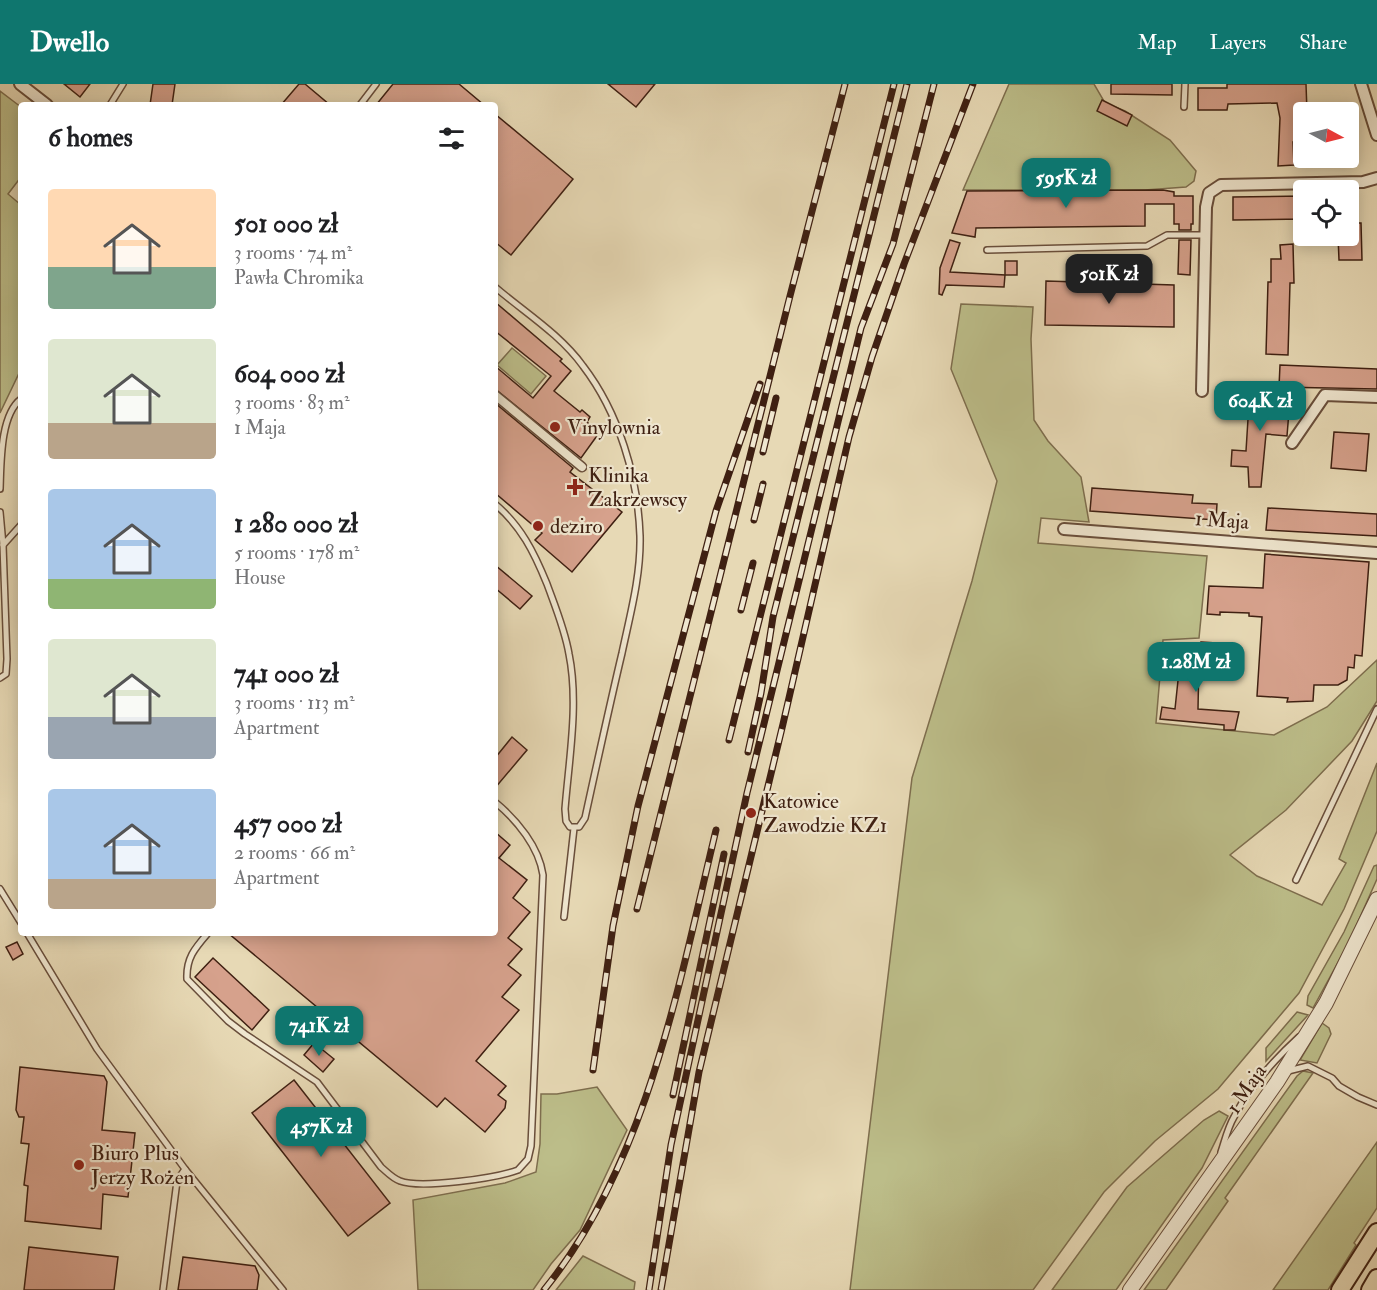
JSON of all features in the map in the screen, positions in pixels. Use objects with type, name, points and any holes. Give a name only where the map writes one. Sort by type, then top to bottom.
[{"type":"main road","points":[[1340,1290],[1377,1232]]},
{"type":"main road","points":[[1370,1290],[1377,1278]]},
{"type":"street","points":[[20,84],[43,102]]},
{"type":"street","points":[[1360,84],[1377,135]]},
{"type":"street","points":[[1202,391],[1205,235],[1209,193],[1221,185],[1363,182],[1377,178]]},
{"type":"street","points":[[1292,443],[1325,395],[1377,398]]},
{"type":"street","points":[[498,397],[582,467]]},
{"type":"street","name":"1 Maja","points":[[1064,529],[1377,553]]},
{"type":"street","name":"1 Maja","points":[[1130,1290],[1283,1072],[1347,963],[1377,899]]},
{"type":"lane","points":[[112,102],[123,84]]},
{"type":"lane","points":[[362,102],[376,84]]},
{"type":"lane","points":[[1184,107],[1185,84]]},
{"type":"lane","points":[[987,249],[1147,246],[1167,235],[1205,235]]},
{"type":"lane","points":[[498,290],[570,350],[604,397],[624,445],[639,522],[638,580],[585,818],[579,827],[574,828]]},
{"type":"lane","points":[[0,489],[2,434],[13,404],[18,401]]},
{"type":"lane","points":[[498,507],[530,544],[555,605],[569,654],[572,706],[565,809],[566,821],[574,828]]},
{"type":"lane","points":[[0,512],[7,659],[6,674],[0,678]]},
{"type":"lane","points":[[3,545],[18,528]]},
{"type":"lane","points":[[1296,880],[1377,709]]},
{"type":"lane","points":[[206,936],[187,963],[188,979],[228,1021],[317,1082],[381,1167],[393,1178],[401,1182],[420,1185],[518,1170],[528,1159],[531,1146],[543,875],[539,856],[510,814],[498,804]]},
{"type":"lane","points":[[564,917],[574,828]]},
{"type":"lane","points":[[0,889],[18,918]]},
{"type":"lane","points":[[29,936],[97,1049],[185,1169],[283,1290]]},
{"type":"lane","points":[[1213,1173],[1233,1117],[1271,1063],[1311,1026]]},
{"type":"lane","points":[[1283,1072],[1308,1066],[1332,1078],[1339,1086],[1358,1097],[1377,1105]]},
{"type":"lane","points":[[163,1290],[177,1181],[185,1169]]},
{"type":"green space","points":[[1009,84],[1094,84],[1105,103],[1125,111],[1170,140],[1196,171],[1194,181],[1186,187],[1145,190],[963,190]]},
{"type":"green space","points":[[0,91],[18,105],[18,181],[8,194],[18,202],[18,375],[0,413]]},
{"type":"green space","points":[[961,304],[1033,307],[1031,339],[1034,420],[1048,441],[1081,477],[1089,522],[1041,518],[1038,543],[1207,556],[1199,638],[1163,640],[1156,723],[1274,735],[1327,707],[1377,660],[1377,701],[1352,741],[1286,810],[1230,855],[1257,876],[1322,905],[1346,863],[1339,859],[1377,763],[1377,831],[1344,909],[1299,993],[1218,1089],[1155,1141],[1104,1192],[1033,1290],[850,1290],[912,778],[972,581],[997,481],[951,369]]},
{"type":"green space","points":[[512,348],[546,376],[531,394],[498,364]]},
{"type":"green space","points":[[1377,865],[1377,879],[1348,944],[1313,1008],[1307,1005],[1308,996],[1344,932],[1374,866]]},
{"type":"green space","points":[[1297,1012],[1308,1015],[1266,1061],[1266,1048]]},
{"type":"green space","points":[[1322,1023],[1329,1028],[1331,1034],[1317,1063],[1300,1060]]},
{"type":"green space","points":[[1303,1071],[1313,1073],[1225,1198],[1228,1201],[1166,1290],[1144,1290],[1297,1076]]},
{"type":"green space","points":[[597,1087],[627,1130],[580,1230],[551,1264],[533,1290],[418,1290],[413,1200],[505,1183],[536,1172],[540,1144],[541,1094],[557,1094]]},
{"type":"green space","points":[[1219,1111],[1228,1116],[1202,1168],[1116,1290],[1052,1290],[1127,1187],[1204,1120]]},
{"type":"green space","points":[[1377,1142],[1377,1208],[1328,1290],[1273,1290]]},
{"type":"green space","points":[[583,1256],[635,1282],[634,1290],[556,1290]]},
{"type":"building","points":[[64,84],[90,84],[80,97]]},
{"type":"building","points":[[153,84],[175,84],[172,102],[150,102]]},
{"type":"building","points":[[299,84],[305,84],[326,102],[284,102]]},
{"type":"building","points":[[393,84],[459,84],[480,102],[378,102]]},
{"type":"building","points":[[608,84],[655,84],[636,107]]},
{"type":"building","points":[[1111,84],[1172,84],[1172,95],[1111,94]]},
{"type":"building","points":[[1227,84],[1306,84],[1307,102],[1293,102],[1293,165],[1278,166],[1280,118],[1277,103],[1228,104],[1227,110],[1198,110],[1198,88],[1227,88]]},
{"type":"building","points":[[1102,100],[1132,115],[1127,126],[1097,111]]},
{"type":"building","points":[[498,116],[573,179],[511,255],[498,244]]},
{"type":"building","points":[[1163,190],[1174,192],[1174,196],[1193,196],[1191,230],[1179,230],[1179,224],[1174,224],[1174,204],[1145,204],[1145,226],[976,228],[975,237],[952,233],[967,191]]},
{"type":"building","points":[[1293,196],[1293,219],[1233,220],[1233,197]]},
{"type":"building","points":[[1359,223],[1361,223],[1362,260],[1339,260],[1338,246],[1359,246]]},
{"type":"building","points":[[950,240],[960,243],[950,272],[1005,275],[1004,287],[946,285],[942,295],[939,294],[940,268]]},
{"type":"building","points":[[1179,240],[1191,240],[1190,275],[1178,274]]},
{"type":"building","points":[[1293,244],[1294,283],[1290,283],[1288,355],[1266,354],[1268,282],[1271,282],[1271,259],[1281,259],[1280,245]]},
{"type":"building","points":[[1005,261],[1017,261],[1017,275],[1005,275]]},
{"type":"building","points":[[1046,281],[1174,285],[1174,327],[1045,325]]},
{"type":"building","points":[[498,305],[562,359],[560,361],[571,371],[554,391],[580,412],[582,410],[590,417],[587,422],[599,433],[581,458],[498,391],[498,369],[533,398],[551,376],[498,333]]},
{"type":"building","points":[[1280,365],[1377,369],[1377,389],[1279,387]]},
{"type":"building","points":[[1250,387],[1275,388],[1274,410],[1289,411],[1287,436],[1266,434],[1261,487],[1249,487],[1248,467],[1231,466],[1232,450],[1246,451]]},
{"type":"building","points":[[498,406],[573,468],[570,472],[622,512],[572,572],[535,540],[542,533],[498,496]]},
{"type":"building","points":[[1334,432],[1369,434],[1366,471],[1331,468]]},
{"type":"building","points":[[1092,488],[1193,495],[1192,503],[1217,504],[1216,520],[1090,511]]},
{"type":"building","points":[[1268,508],[1377,514],[1377,536],[1266,530]]},
{"type":"building","points":[[1265,554],[1369,562],[1362,656],[1355,655],[1354,668],[1348,667],[1347,680],[1338,685],[1314,685],[1313,701],[1287,702],[1288,698],[1257,696],[1262,617],[1249,616],[1249,613],[1207,614],[1209,586],[1263,588]]},
{"type":"building","points":[[498,568],[532,596],[520,609],[498,591]]},
{"type":"building","points":[[1201,642],[1216,643],[1215,658],[1199,657],[1198,709],[1239,712],[1235,730],[1224,730],[1224,725],[1160,719],[1162,707],[1175,709],[1179,671],[1184,671],[1186,644],[1201,645]]},
{"type":"building","points":[[512,737],[527,750],[498,784],[498,754]]},
{"type":"building","points":[[498,835],[510,845],[499,858],[527,880],[513,898],[530,912],[508,938],[522,949],[508,965],[521,975],[502,997],[519,1010],[476,1061],[506,1086],[498,1095],[506,1101],[505,1108],[485,1132],[445,1098],[437,1107],[232,936],[498,936]]},
{"type":"building","points":[[17,942],[23,954],[13,960],[6,947]]},
{"type":"building","points":[[213,958],[269,1010],[252,1030],[195,977]]},
{"type":"building","points":[[314,1043],[334,1059],[323,1072],[304,1055]]},
{"type":"building","points":[[20,1067],[104,1076],[107,1082],[102,1130],[135,1133],[128,1197],[103,1194],[101,1229],[25,1221],[28,1186],[24,1185],[29,1144],[21,1143],[24,1117],[19,1117],[16,1110]]},
{"type":"building","points":[[294,1080],[390,1203],[348,1236],[252,1113]]},
{"type":"building","points":[[29,1247],[118,1257],[114,1290],[24,1290]]},
{"type":"building","points":[[183,1257],[255,1266],[259,1275],[257,1290],[178,1290]]},
{"type":"railway","points":[[637,909],[845,84]]},
{"type":"railway","points":[[729,740],[894,84]]},
{"type":"railway","points":[[748,752],[761,693],[773,617],[907,84]]},
{"type":"railway","points":[[649,1290],[671,1145],[747,793],[861,328],[893,244],[934,84]]},
{"type":"railway","points":[[661,1290],[699,1072],[849,437],[872,357],[904,264],[973,84]]},
{"type":"railway","points":[[593,1070],[613,926],[638,806],[716,511],[760,384]]},
{"type":"railway","points":[[763,452],[776,398]]},
{"type":"railway","points":[[754,520],[763,484]]},
{"type":"railway","points":[[741,610],[753,563]]},
{"type":"railway","points":[[544,1290],[579,1240],[609,1186],[634,1129],[655,1070],[672,1010],[716,830]]},
{"type":"railway","points":[[673,1095],[724,854]]},
{"type":"place","name":"Vinylownia","points":[[555,427]]},
{"type":"place","name":"Klinika Zakrzewscy","points":[[575,487]]},
{"type":"place","name":"deziro","points":[[538,526]]},
{"type":"place","name":"Katowice Zawodzie KZ1","points":[[751,813]]},
{"type":"place","name":"Biuro Plus Jerzy Rożen","points":[[79,1165]]}]
